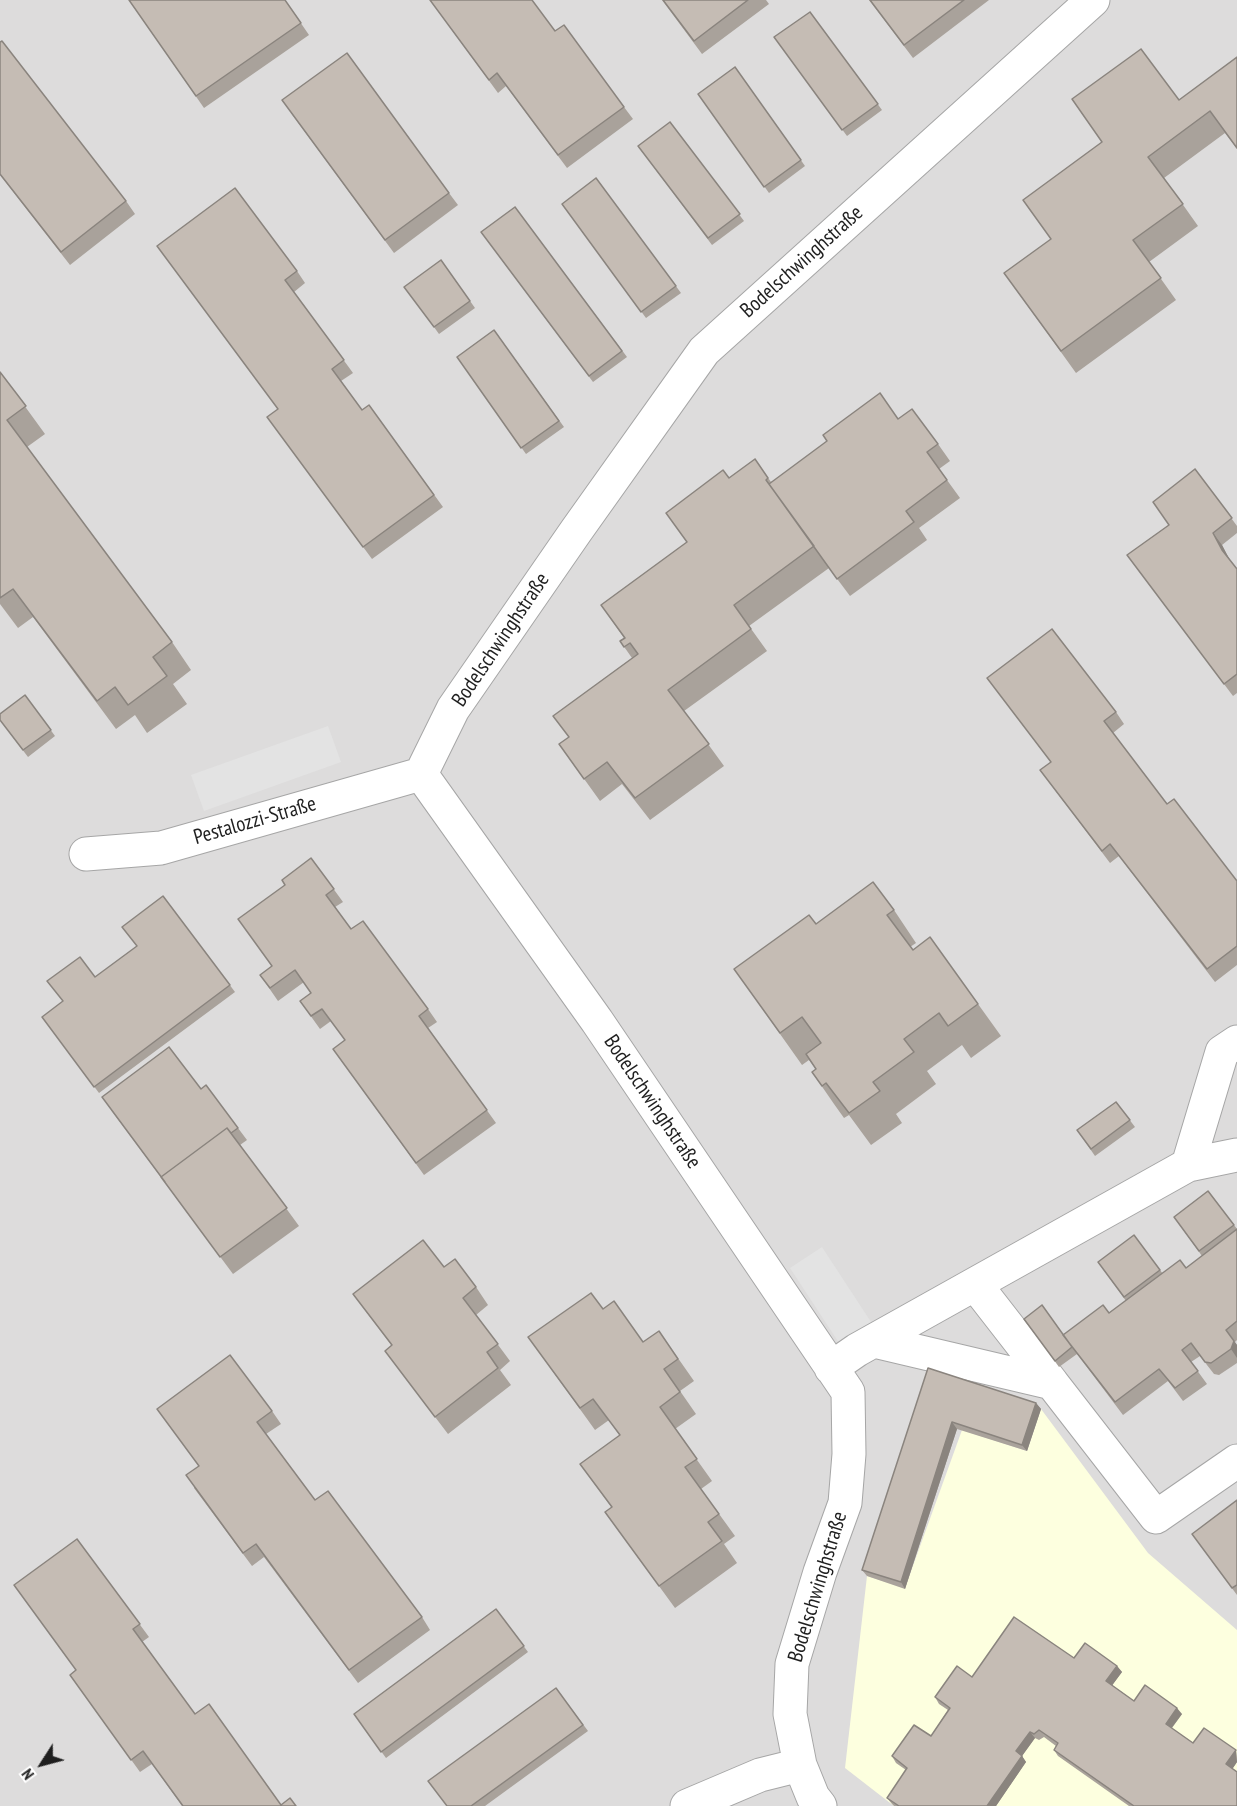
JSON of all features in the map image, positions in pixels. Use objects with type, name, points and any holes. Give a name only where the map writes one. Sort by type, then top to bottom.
[{"type":"street","name":"Bodelschwinghstraße","points":[[820,1806],[813,1797],[800,1765],[790,1714],[792,1664],[820,1572],[845,1503],[849,1454],[848,1392],[597,1021],[421,774],[453,709],[704,351],[1093,0]]},
{"type":"street","name":"Pestalozzi-Straße","points":[[86,854],[161,848],[421,774]]},
{"type":"street","points":[[1188,1165],[1222,1052],[1237,1041]]},
{"type":"street","points":[[831,1368],[874,1341],[1188,1165],[1237,1155]]},
{"type":"street","points":[[975,1284],[1155,1517],[1237,1461]]},
{"type":"street","points":[[874,1341],[1052,1383]]},
{"type":"street","points":[[687,1806],[760,1774],[800,1765]]},
{"type":"shaded area","points":[[0,0],[1237,0],[1237,1806],[0,1806]]},
{"type":"shaded area","points":[[328,726],[341,762],[204,811],[191,775]]},
{"type":"shaded area","points":[[822,1247],[873,1325],[841,1346],[790,1268]]},
{"type":"shaded area","points":[[1041,1409],[1148,1553],[1237,1630],[1237,1806],[894,1806],[845,1768],[867,1576],[905,1588],[962,1430],[1027,1451]]},
{"type":"building","points":[[129,0],[285,0],[301,23],[196,96]]},
{"type":"building","points":[[430,0],[532,0],[555,31],[564,25],[624,107],[558,155],[497,73],[489,80]]},
{"type":"building","points":[[663,0],[748,0],[694,41]]},
{"type":"building","points":[[870,0],[964,0],[904,45]]},
{"type":"building","points":[[810,12],[878,104],[842,130],[774,37]]},
{"type":"building","points":[[2,41],[126,201],[61,252],[0,174],[0,42]]},
{"type":"building","points":[[1141,49],[1179,100],[1237,57],[1237,148],[1210,111],[1148,157],[1183,204],[1133,240],[1161,278],[1061,351],[1004,273],[1051,239],[1023,200],[1102,142],[1072,99]]},
{"type":"building","points":[[347,53],[449,193],[385,240],[282,100]]},
{"type":"building","points":[[735,67],[801,160],[764,187],[698,94]]},
{"type":"building","points":[[670,122],[740,214],[708,238],[638,146]]},
{"type":"building","points":[[596,178],[676,286],[641,312],[562,204]]},
{"type":"building","points":[[235,188],[297,271],[285,280],[344,360],[332,369],[362,410],[369,405],[434,495],[363,547],[267,417],[278,409],[157,246]]},
{"type":"building","points":[[515,207],[622,351],[589,376],[481,232]]},
{"type":"building","points":[[441,260],[470,301],[434,327],[404,287]]},
{"type":"building","points":[[494,330],[559,421],[521,448],[457,357]]},
{"type":"building","points":[[0,372],[26,406],[7,420],[172,642],[153,657],[167,676],[128,705],[115,687],[97,701],[13,589],[0,598]]},
{"type":"building","points":[[880,393],[898,419],[912,409],[938,444],[927,452],[947,480],[906,511],[914,522],[837,579],[769,484],[827,441],[823,435]]},
{"type":"building","points":[[755,459],[768,478],[766,480],[814,546],[734,605],[751,629],[668,690],[709,744],[635,798],[607,762],[584,779],[559,744],[569,737],[553,716],[638,654],[630,643],[624,647],[620,641],[625,638],[601,605],[687,542],[666,513],[723,470],[729,478]]},
{"type":"building","points":[[1195,469],[1232,518],[1213,533],[1222,550],[1237,569],[1237,674],[1224,684],[1127,555],[1169,525],[1153,502]]},
{"type":"building","points":[[1052,629],[1116,712],[1104,721],[1167,804],[1174,799],[1237,881],[1237,946],[1207,969],[1110,844],[1102,851],[1040,770],[1051,762],[987,678]]},
{"type":"building","points":[[25,695],[51,730],[23,750],[0,720],[0,714]]},
{"type":"building","points":[[311,858],[334,889],[326,895],[351,929],[363,921],[428,1009],[419,1016],[487,1110],[416,1163],[333,1049],[345,1040],[322,1009],[311,1016],[300,1001],[311,993],[295,970],[270,988],[260,975],[272,966],[238,919],[285,885],[282,880]]},
{"type":"building","points":[[873,882],[894,910],[887,915],[913,950],[930,937],[978,1004],[948,1026],[939,1013],[904,1039],[914,1052],[873,1082],[880,1091],[849,1113],[826,1083],[822,1086],[812,1072],[816,1069],[806,1054],[821,1043],[802,1017],[780,1033],[734,969],[809,915],[816,924]]},
{"type":"building","points":[[163,896],[230,985],[94,1087],[42,1017],[63,1001],[47,981],[80,957],[95,977],[137,946],[122,927]]},
{"type":"building","points":[[169,1047],[201,1089],[206,1085],[238,1128],[231,1133],[227,1128],[161,1177],[102,1097]]},
{"type":"building","points":[[1116,1102],[1130,1120],[1091,1149],[1077,1130]]},
{"type":"building","points":[[227,1128],[287,1208],[220,1257],[161,1177]]},
{"type":"building","points":[[1208,1191],[1234,1225],[1199,1251],[1174,1217]]},
{"type":"building","points":[[1237,1229],[1237,1321],[1226,1330],[1234,1341],[1231,1349],[1211,1363],[1205,1362],[1191,1343],[1182,1350],[1198,1371],[1175,1388],[1159,1369],[1115,1402],[1063,1335],[1103,1305],[1109,1313],[1180,1260],[1186,1268]]},
{"type":"building","points":[[1134,1235],[1160,1270],[1124,1297],[1098,1262]]},
{"type":"building","points":[[423,1240],[444,1267],[455,1259],[476,1287],[463,1298],[498,1344],[487,1352],[498,1368],[435,1417],[385,1351],[392,1345],[353,1294]]},
{"type":"building","points":[[591,1293],[603,1309],[614,1301],[643,1342],[659,1331],[678,1359],[664,1369],[680,1392],[660,1407],[697,1459],[685,1467],[719,1514],[708,1522],[722,1541],[659,1586],[605,1512],[612,1507],[580,1464],[620,1435],[593,1399],[580,1408],[528,1337]]},
{"type":"building","points":[[1042,1305],[1072,1347],[1055,1361],[1024,1319]]},
{"type":"building","points":[[230,1355],[272,1411],[257,1422],[315,1500],[328,1491],[422,1617],[349,1670],[256,1544],[243,1553],[186,1475],[199,1466],[157,1409]]},
{"type":"building","points":[[928,1368],[1036,1403],[1022,1445],[952,1422],[901,1582],[862,1570]]},
{"type":"building","points":[[1237,1500],[1237,1585],[1232,1588],[1192,1534]]},
{"type":"building","points":[[77,1539],[140,1624],[133,1629],[195,1714],[209,1704],[281,1805],[290,1798],[296,1806],[183,1806],[143,1751],[131,1760],[70,1675],[76,1670],[14,1585]]},
{"type":"building","points":[[496,1609],[524,1646],[381,1752],[354,1714]]},
{"type":"building","points":[[1014,1617],[1074,1658],[1085,1643],[1117,1666],[1106,1681],[1134,1701],[1145,1685],[1177,1708],[1166,1724],[1193,1743],[1204,1728],[1236,1750],[1226,1764],[1237,1772],[1237,1806],[1134,1806],[1054,1750],[1058,1743],[1039,1730],[1034,1734],[1030,1732],[1016,1751],[1022,1756],[987,1806],[899,1806],[887,1798],[907,1768],[892,1756],[914,1725],[931,1736],[950,1708],[935,1697],[957,1666],[972,1677]]},
{"type":"building","points":[[556,1688],[583,1725],[471,1806],[447,1806],[428,1781]]}]
